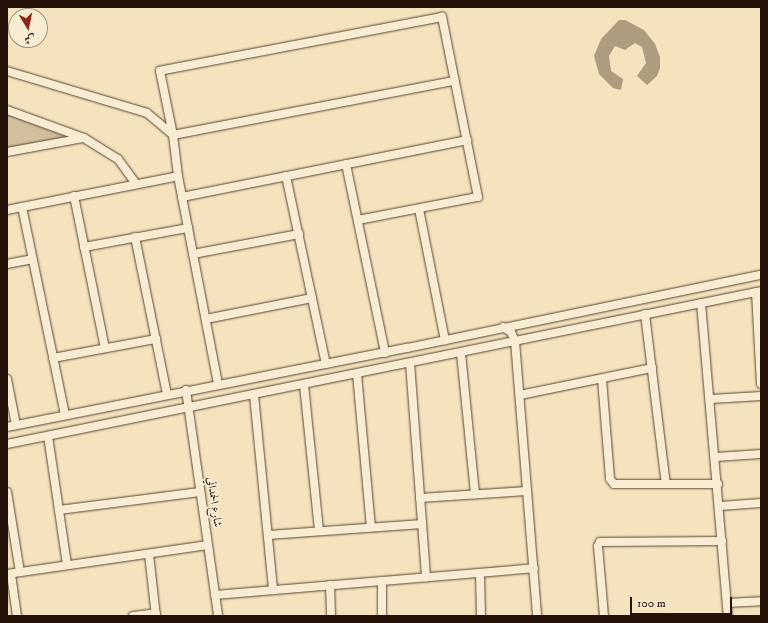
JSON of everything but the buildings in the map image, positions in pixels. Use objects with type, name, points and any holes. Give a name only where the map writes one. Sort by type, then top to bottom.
[{"type":"street","points":[[218,384],[178,176],[173,136],[160,72],[442,17],[478,198],[358,220]]},
{"type":"street","points":[[7,71],[147,113],[173,136]]},
{"type":"street","points":[[173,136],[454,81]]},
{"type":"street","points":[[7,110],[84,138],[118,159],[136,184]]},
{"type":"street","points":[[7,152],[84,138]]},
{"type":"street","points":[[182,197],[467,140]]},
{"type":"street","points":[[346,164],[385,353]]},
{"type":"street","points":[[7,210],[178,176]]},
{"type":"street","points":[[286,176],[326,364]]},
{"type":"street","points":[[74,196],[105,348]]},
{"type":"street","points":[[22,207],[65,415]]},
{"type":"street","points":[[419,209],[446,340]]},
{"type":"street","points":[[84,246],[188,228]]},
{"type":"street","points":[[193,254],[299,234]]},
{"type":"street","points":[[135,237],[167,394]]},
{"type":"street","points":[[7,264],[32,259]]},
{"type":"street","points":[[7,427],[186,390],[385,353],[503,327],[761,275]]},
{"type":"street","points":[[7,444],[304,385],[758,291],[761,384]]},
{"type":"street","points":[[206,319],[312,298]]},
{"type":"street","points":[[701,303],[711,399],[728,616]]},
{"type":"street","points":[[645,314],[666,484]]},
{"type":"street","points":[[503,327],[511,332],[515,341],[537,616]]},
{"type":"street","points":[[53,358],[156,339]]},
{"type":"street","points":[[461,353],[475,494]]},
{"type":"street","points":[[410,363],[426,577]]},
{"type":"street","points":[[520,395],[652,368]]},
{"type":"street","points":[[357,374],[371,527]]},
{"type":"street","points":[[7,379],[16,425]]},
{"type":"street","points":[[602,379],[610,479],[619,485],[718,484]]},
{"type":"street","points":[[304,385],[319,530]]},
{"type":"street","name":"شارع الحمداني","points":[[186,390],[218,616]]},
{"type":"street","points":[[254,395],[269,535],[273,590]]},
{"type":"street","points":[[711,399],[761,396]]},
{"type":"street","points":[[48,436],[67,565]]},
{"type":"street","points":[[716,457],[761,454]]},
{"type":"street","points":[[420,498],[528,491]]},
{"type":"street","points":[[7,492],[20,572]]},
{"type":"street","points":[[59,510],[200,492]]},
{"type":"street","points":[[720,506],[761,502]]},
{"type":"street","points":[[269,535],[319,530],[422,524]]},
{"type":"street","points":[[604,616],[598,546],[600,542],[722,541]]},
{"type":"street","points":[[17,616],[9,574],[208,545]]},
{"type":"street","points":[[133,616],[156,615],[149,554]]},
{"type":"street","points":[[215,595],[534,568]]},
{"type":"street","points":[[480,573],[481,616]]},
{"type":"street","points":[[382,581],[382,616]]},
{"type":"street","points":[[330,585],[331,616]]},
{"type":"street","points":[[727,603],[761,601]]},
{"type":"shaded area","points":[[619,20],[625,20],[644,30],[655,44],[660,57],[660,68],[657,76],[647,85],[637,76],[646,63],[642,47],[635,43],[625,50],[615,46],[609,56],[611,71],[623,79],[621,90],[613,88],[599,74],[594,56],[601,39]]},
{"type":"shaded area","points":[[7,113],[77,137],[7,150]]}]
